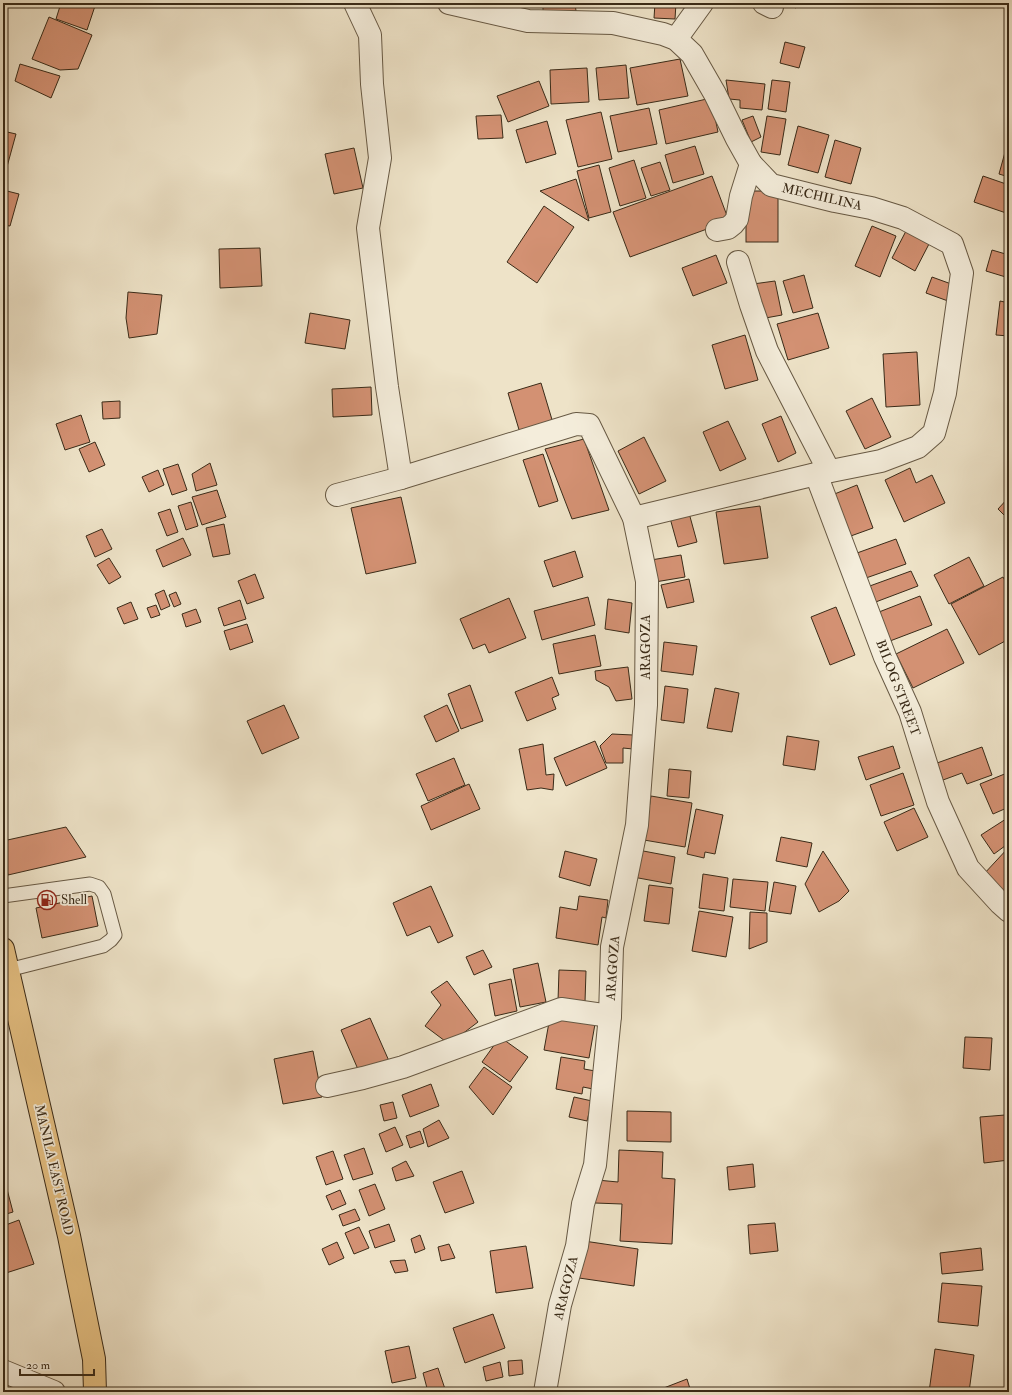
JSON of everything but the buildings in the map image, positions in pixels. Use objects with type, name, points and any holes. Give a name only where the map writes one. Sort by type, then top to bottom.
[{"type":"main road","name":"MANILA EAST ROAD","points":[[3,949],[69,1236],[94,1359],[95,1392]]},
{"type":"street","points":[[337,495],[401,478],[387,387],[368,228],[380,158],[372,84],[370,35],[355,3]]},
{"type":"street","name":"MECHILINA","points":[[449,3],[528,21],[613,23],[663,34],[676,40],[692,54],[715,94],[751,164],[771,185],[835,201],[872,208],[904,218],[952,244],[962,273],[945,393],[934,433],[918,447],[881,461],[823,473],[634,518]]},
{"type":"street","points":[[676,40],[702,3]]},
{"type":"street","points":[[717,230],[728,228],[737,219],[751,164]]},
{"type":"street","name":"BILOG STREET","points":[[738,262],[767,351],[796,410],[823,473],[885,657],[910,712],[938,802],[968,868],[1009,911]]},
{"type":"street","name":"ARAGOZA","points":[[401,478],[576,424],[589,425],[634,518],[647,581],[646,705],[637,825],[612,947],[610,1016],[595,1165],[584,1204],[576,1246],[560,1305],[545,1392]]},
{"type":"street","points":[[327,1086],[363,1078],[403,1066],[561,1009],[610,1016]]},
{"type":"street","points":[[3,1371],[54,1392]]},
{"type":"lane","points":[[3,896],[90,884],[98,887],[104,894],[115,935],[103,946],[8,970]]},
{"type":"place","name":"Shell","points":[[47,900]]}]
